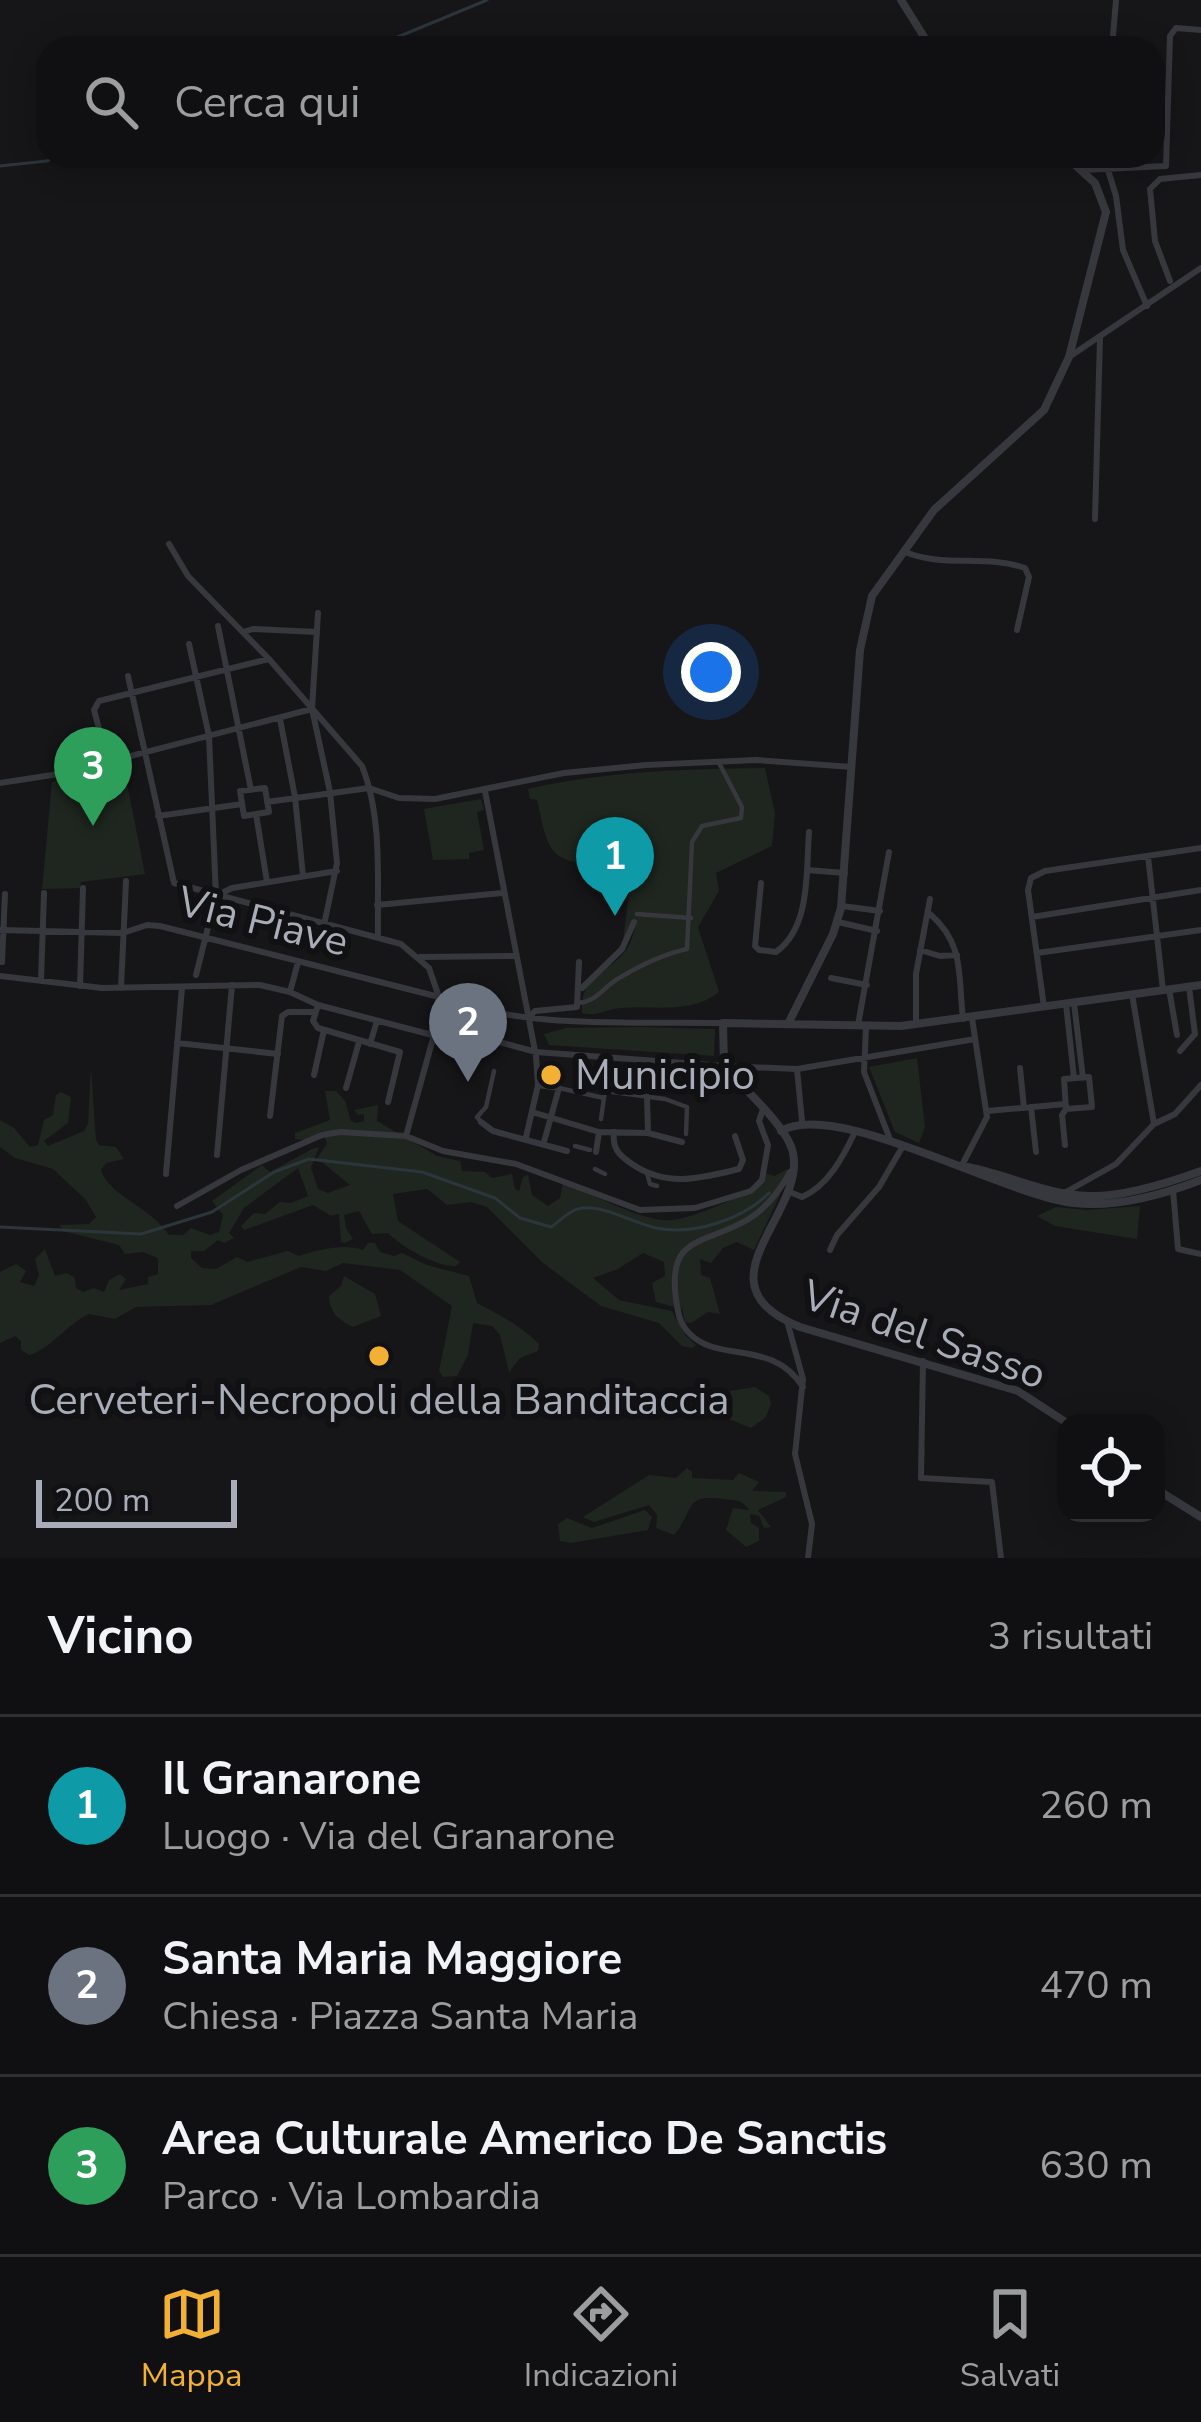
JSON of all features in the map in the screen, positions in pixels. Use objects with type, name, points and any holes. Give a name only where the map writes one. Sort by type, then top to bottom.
[{"type":"street","points":[[1113,36],[1116,0]]},
{"type":"street","points":[[903,2],[924,36]]},
{"type":"street","points":[[1165,165],[1173,30],[1201,30]]},
{"type":"street","points":[[789,1022],[842,906],[866,614],[876,588],[938,506],[1044,410],[1069,356],[1106,220],[1103,198],[1081,168]]},
{"type":"street","points":[[1084,170],[1161,168]]},
{"type":"street","points":[[1105,170],[1116,196],[1122,247],[1147,306]]},
{"type":"street","points":[[1170,281],[1155,241],[1150,189],[1160,179],[1200,176]]},
{"type":"street","points":[[1069,356],[1201,268]]},
{"type":"street","points":[[1095,519],[1100,337]]},
{"type":"street","points":[[169,544],[188,576],[356,756],[369,788],[377,850],[378,938]]},
{"type":"street","points":[[902,550],[935,560],[982,560],[1022,567],[1029,577],[1017,630]]},
{"type":"street","points":[[318,614],[311,709],[330,792],[337,872],[324,925]]},
{"type":"street","points":[[218,626],[250,790]]},
{"type":"street","points":[[243,632],[317,632]]},
{"type":"street","points":[[189,644],[209,736],[216,896],[192,987]]},
{"type":"street","points":[[108,762],[95,704],[269,659]]},
{"type":"street","points":[[128,676],[172,882],[403,945],[434,976],[439,997],[406,1136]]},
{"type":"street","points":[[0,783],[146,753],[311,709]]},
{"type":"street","points":[[280,718],[303,876]]},
{"type":"street","points":[[267,802],[369,788],[411,799],[484,791],[576,771],[718,761],[777,760],[852,767]]},
{"type":"street","points":[[579,1003],[596,1000],[615,980],[687,950],[692,842],[697,830],[741,818],[742,807],[718,761]]},
{"type":"street","points":[[265,788],[267,802],[268,812],[244,816],[240,791],[265,788]]},
{"type":"street","points":[[484,791],[536,1052],[538,1084],[526,1137]]},
{"type":"street","points":[[158,816],[242,804]]},
{"type":"street","points":[[256,814],[267,882]]},
{"type":"street","points":[[761,883],[755,946],[778,952],[800,916],[809,832]]},
{"type":"street","points":[[1044,1007],[1028,885],[1034,875],[1201,848]]},
{"type":"street","points":[[890,852],[862,1026],[864,1075],[891,1142]]},
{"type":"street","points":[[1148,856],[1157,936],[1177,1035]]},
{"type":"street","points":[[806,870],[845,873]]},
{"type":"street","points":[[216,896],[229,888],[337,872]]},
{"type":"street","points":[[121,988],[126,881]]},
{"type":"street","points":[[80,986],[83,888]]},
{"type":"street","points":[[1032,916],[1201,890]]},
{"type":"street","points":[[40,981],[44,893]]},
{"type":"street","points":[[377,905],[502,893]]},
{"type":"street","points":[[2,962],[5,894]]},
{"type":"street","points":[[916,1024],[916,977],[930,898]]},
{"type":"street","points":[[842,906],[880,910]]},
{"type":"street","points":[[930,914],[950,932],[957,955],[987,1111],[985,1128],[961,1167]]},
{"type":"street","points":[[580,991],[622,949],[635,918],[691,918]]},
{"type":"street","points":[[838,922],[877,931]]},
{"type":"street","name":"Via Piave","points":[[2,930],[123,933],[153,925],[480,1010],[528,1018],[723,1023]]},
{"type":"street","points":[[1037,953],[1201,930]]},
{"type":"street","points":[[920,950],[957,955]]},
{"type":"street","points":[[419,957],[515,956]]},
{"type":"street","points":[[290,992],[298,962]]},
{"type":"street","points":[[528,1018],[535,1011],[577,1007],[579,962]]},
{"type":"street","points":[[0,976],[121,988],[268,986],[290,992],[316,1009]]},
{"type":"street","points":[[831,977],[867,986]]},
{"type":"street","points":[[217,1155],[232,985]]},
{"type":"street","points":[[803,1388],[790,1370],[771,1359],[692,1336],[680,1319],[674,1264],[685,1249],[755,1215],[793,1169],[793,1150],[781,1130],[724,1066],[723,1023],[916,1024],[1201,985]]},
{"type":"street","points":[[1180,1051],[1195,1034],[1190,986]]},
{"type":"street","points":[[166,1174],[182,988]]},
{"type":"street","points":[[1132,994],[1154,1124]]},
{"type":"street","points":[[1070,1003],[1079,1078]]},
{"type":"street","points":[[449,1038],[457,1004]]},
{"type":"street","points":[[270,1116],[284,1014],[316,1009],[449,1038],[474,1035],[536,1052],[724,1066],[796,1069],[975,1039]]},
{"type":"street","points":[[316,1009],[314,1024],[324,1030],[400,1052],[388,1102]]},
{"type":"street","points":[[474,1035],[472,1022],[480,1010]]},
{"type":"street","points":[[370,1044],[377,1021]]},
{"type":"street","points":[[314,1076],[324,1030]]},
{"type":"street","points":[[346,1088],[359,1042]]},
{"type":"street","points":[[177,1043],[278,1054]]},
{"type":"street","points":[[1020,1068],[1036,1152]]},
{"type":"street","points":[[796,1069],[802,1121]]},
{"type":"street","points":[[494,1070],[486,1107],[477,1117],[493,1131],[544,1142],[575,1142],[628,1127],[684,1138],[687,1107],[647,1097],[558,1092],[538,1084]]},
{"type":"street","points":[[987,1111],[1027,1107],[1066,1106],[1092,1107],[1089,1078],[1064,1079],[1066,1106],[1062,1115],[1065,1145]]},
{"type":"street","points":[[1066,1192],[1117,1164],[1154,1124],[1177,1113],[1201,1085]]},
{"type":"street","points":[[544,1142],[558,1092]]},
{"type":"street","points":[[647,1097],[648,1133]]},
{"type":"street","points":[[601,1119],[604,1098]]},
{"type":"street","points":[[177,1206],[241,1169],[326,1134],[406,1136],[443,1151],[525,1166],[636,1209],[673,1211],[707,1205],[758,1186],[768,1150],[768,1136],[759,1119],[763,1109]]},
{"type":"street","points":[[532,1112],[552,1117],[575,1142],[593,1151],[599,1132]]},
{"type":"street","points":[[781,1130],[802,1121],[855,1132],[999,1184],[1073,1203],[1099,1204],[1201,1180]]},
{"type":"street","points":[[614,1132],[615,1149],[647,1173],[681,1180],[739,1169],[743,1160],[735,1136]]},
{"type":"street","points":[[788,1191],[802,1197],[812,1192],[838,1165],[855,1132]]},
{"type":"street","points":[[830,1250],[837,1235],[882,1183],[903,1146]]},
{"type":"street","points":[[961,1167],[1066,1192],[1105,1195],[1201,1171]]},
{"type":"street","points":[[595,1169],[605,1174]]},
{"type":"street","name":"Via del Sasso","points":[[793,1169],[753,1272],[760,1297],[787,1322],[1027,1394],[1057,1416]]},
{"type":"street","points":[[647,1173],[650,1184],[657,1186]]},
{"type":"street","points":[[1173,1190],[1178,1249],[1201,1253]]},
{"type":"street","points":[[787,1322],[803,1388],[794,1454],[811,1516],[808,1558]]},
{"type":"street","points":[[923,1361],[921,1478],[992,1482],[1001,1558]]},
{"type":"street","points":[[1165,1495],[1201,1517]]},
{"type":"shaded area","points":[[123,763],[145,874],[81,882],[80,888],[42,889],[52,782]]},
{"type":"shaded area","points":[[765,768],[775,813],[772,846],[716,873],[719,891],[698,927],[719,992],[684,1006],[582,1013],[591,981],[620,958],[632,939],[637,921],[632,919],[623,940],[634,855],[605,852],[598,865],[559,856],[547,840],[537,800],[530,799],[528,789],[616,775]]},
{"type":"shaded area","points":[[481,799],[484,810],[477,812],[484,850],[469,853],[469,859],[433,860],[424,809]]},
{"type":"shaded area","points":[[566,1028],[715,1029],[714,1056],[549,1045],[544,1034]]},
{"type":"shaded area","points":[[917,1058],[925,1127],[919,1143],[895,1132],[869,1067]]},
{"type":"shaded area","points":[[91,1067],[96,1140],[99,1145],[116,1147],[124,1159],[106,1163],[101,1170],[105,1179],[169,1235],[183,1235],[191,1228],[210,1235],[219,1232],[223,1215],[212,1201],[262,1165],[270,1172],[319,1147],[311,1168],[318,1189],[328,1193],[350,1185],[317,1158],[327,1144],[323,1131],[307,1140],[295,1139],[295,1133],[330,1120],[325,1091],[336,1091],[356,1123],[364,1121],[364,1114],[354,1110],[378,1105],[377,1121],[437,1156],[460,1161],[462,1171],[485,1172],[492,1178],[512,1174],[519,1191],[528,1175],[532,1195],[548,1206],[560,1198],[563,1181],[632,1212],[672,1220],[752,1190],[761,1185],[764,1173],[775,1176],[787,1169],[788,1178],[754,1250],[737,1242],[723,1248],[711,1263],[700,1259],[701,1275],[710,1278],[720,1314],[708,1312],[685,1322],[682,1309],[656,1302],[652,1283],[665,1276],[664,1262],[643,1253],[593,1278],[619,1300],[672,1311],[696,1345],[692,1348],[682,1346],[659,1323],[601,1306],[543,1263],[487,1207],[471,1202],[447,1205],[427,1189],[393,1194],[398,1221],[460,1262],[456,1266],[420,1255],[388,1233],[372,1234],[359,1211],[344,1215],[353,1239],[345,1243],[341,1242],[339,1214],[331,1216],[313,1205],[244,1230],[241,1226],[254,1213],[265,1214],[280,1202],[308,1196],[298,1168],[244,1208],[229,1233],[234,1238],[224,1243],[218,1240],[204,1251],[191,1251],[191,1258],[202,1268],[216,1269],[237,1257],[247,1262],[288,1251],[299,1256],[340,1247],[363,1250],[375,1243],[380,1252],[402,1253],[469,1276],[477,1303],[525,1332],[539,1344],[538,1351],[520,1358],[509,1372],[500,1335],[492,1326],[473,1323],[468,1355],[457,1376],[443,1377],[439,1371],[452,1306],[400,1270],[343,1263],[326,1271],[301,1267],[211,1305],[136,1307],[115,1319],[89,1314],[29,1355],[15,1336],[0,1343],[0,1272],[16,1264],[26,1271],[20,1282],[34,1286],[39,1275],[35,1259],[45,1249],[55,1276],[67,1273],[83,1292],[94,1288],[104,1292],[109,1280],[120,1274],[126,1279],[119,1290],[148,1284],[148,1277],[158,1274],[158,1258],[143,1252],[125,1254],[119,1245],[66,1232],[59,1225],[89,1224],[96,1217],[86,1200],[53,1169],[15,1158],[0,1147],[0,1120],[30,1147],[38,1145],[44,1120],[53,1115],[56,1095],[61,1092],[71,1097],[68,1123],[44,1141],[48,1146],[84,1131]]},
{"type":"shaded area","points":[[1140,1206],[1137,1239],[1055,1226],[1037,1216],[1056,1207]]},
{"type":"shaded area","points":[[344,1276],[375,1294],[381,1316],[353,1327],[336,1315],[329,1296]]},
{"type":"shaded area","points":[[755,1387],[769,1396],[771,1404],[766,1417],[751,1428],[711,1412],[696,1417],[693,1412],[711,1396]]},
{"type":"shaded area","points":[[687,1468],[692,1478],[733,1480],[739,1473],[759,1482],[752,1491],[786,1492],[786,1497],[758,1510],[771,1527],[764,1528],[759,1516],[750,1514],[751,1523],[759,1528],[759,1541],[746,1547],[726,1530],[733,1508],[749,1510],[735,1500],[696,1501],[674,1535],[656,1528],[657,1515],[649,1505],[594,1522],[583,1517],[649,1475],[676,1478]]},
{"type":"shaded area","points":[[645,1510],[652,1517],[648,1530],[560,1541],[558,1524],[567,1518],[592,1528]]},
{"type":"waterway","points":[[400,36],[487,0]]},
{"type":"waterway","points":[[0,166],[36,162]]},
{"type":"waterway","points":[[0,1227],[141,1234],[212,1212],[274,1172],[309,1159],[422,1172],[495,1198],[520,1218],[551,1227],[583,1208],[656,1228],[686,1230],[746,1211],[769,1193]]},
{"type":"place","name":"Area Culturale Americo De Sanctis","points":[[93,826]]},
{"type":"place","name":"Il Granarone","points":[[615,916]]},
{"type":"place","name":"Municipio","points":[[551,1075]]},
{"type":"place","name":"Santa Maria Maggiore","points":[[468,1082]]},
{"type":"place","name":"Cerveteri-Necropoli della Banditaccia","points":[[379,1356]]}]
